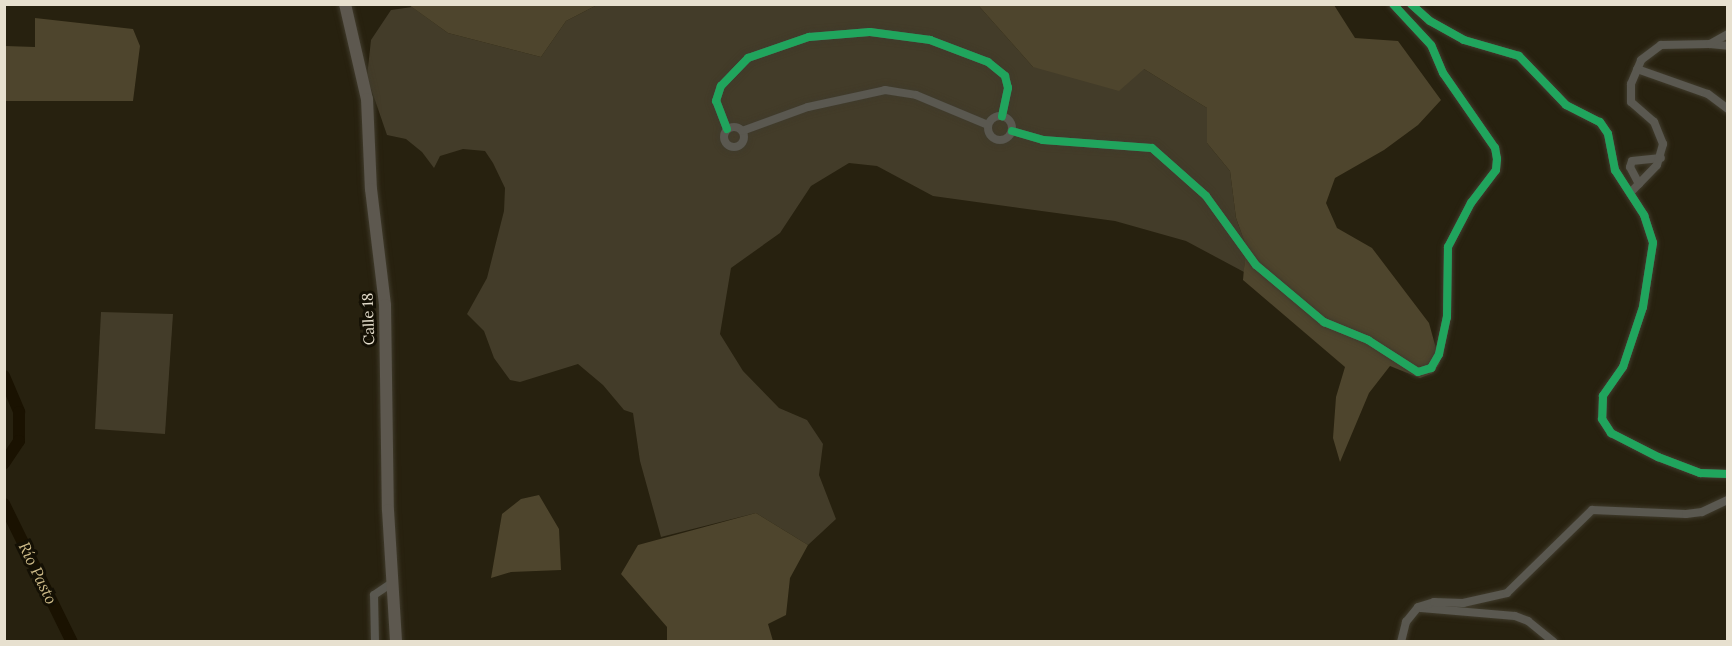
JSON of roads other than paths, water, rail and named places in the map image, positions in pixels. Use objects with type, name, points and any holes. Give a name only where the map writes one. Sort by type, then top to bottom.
[{"type":"main road","name":"Calle 18","points":[[345,4],[367,99],[371,189],[384,305],[396,639]]},
{"type":"street","points":[[1012,131],[1043,140],[1152,148],[1206,196],[1256,265],[1308,308],[1344,333],[1390,353],[1405,367],[1418,372],[1431,368],[1439,354],[1447,317],[1448,247],[1471,203],[1496,170],[1497,159],[1495,148],[1443,73],[1431,45],[1393,4]]},
{"type":"street","points":[[1411,4],[1430,21],[1464,40],[1519,56],[1566,105],[1600,122],[1608,134],[1615,170],[1631,192],[1649,226],[1653,243],[1643,307],[1623,367],[1603,396],[1602,419],[1611,433],[1658,458],[1700,473],[1728,474]]},
{"type":"street","points":[[742,131],[743,141],[732,147],[723,138],[727,129],[716,101],[721,86],[748,58],[809,37],[870,32],[930,40],[988,62],[1005,76],[1008,88],[1002,116]]},
{"type":"street","points":[[1710,44],[1728,34]]},
{"type":"street","points":[[1631,192],[1660,158],[1663,144],[1659,129],[1631,102],[1631,84],[1641,60],[1661,45],[1728,46]]},
{"type":"street","points":[[1637,69],[1708,94],[1728,109]]},
{"type":"street","points":[[727,129],[734,127],[742,131],[819,104],[885,90],[916,96],[988,125]]},
{"type":"street","points":[[1002,116],[1011,123],[1012,131],[1008,137],[998,140],[989,133],[988,125],[993,118],[1002,116]]},
{"type":"street","points":[[1639,184],[1630,167],[1632,161],[1660,158]]},
{"type":"street","points":[[1401,642],[1407,622],[1418,607],[1434,602],[1463,603],[1507,593],[1592,510],[1686,514],[1702,512],[1728,500]]},
{"type":"street","points":[[375,642],[374,595],[393,582]]},
{"type":"street","points":[[1418,607],[1515,616],[1528,621],[1554,642]]},
{"type":"street","points":[[374,610],[395,610]]},
{"type":"waterway","name":"Río Pasto","points":[[4,376],[19,412],[19,441],[4,463]]},
{"type":"waterway","name":"Río Pasto","points":[[4,504],[72,642]]}]
